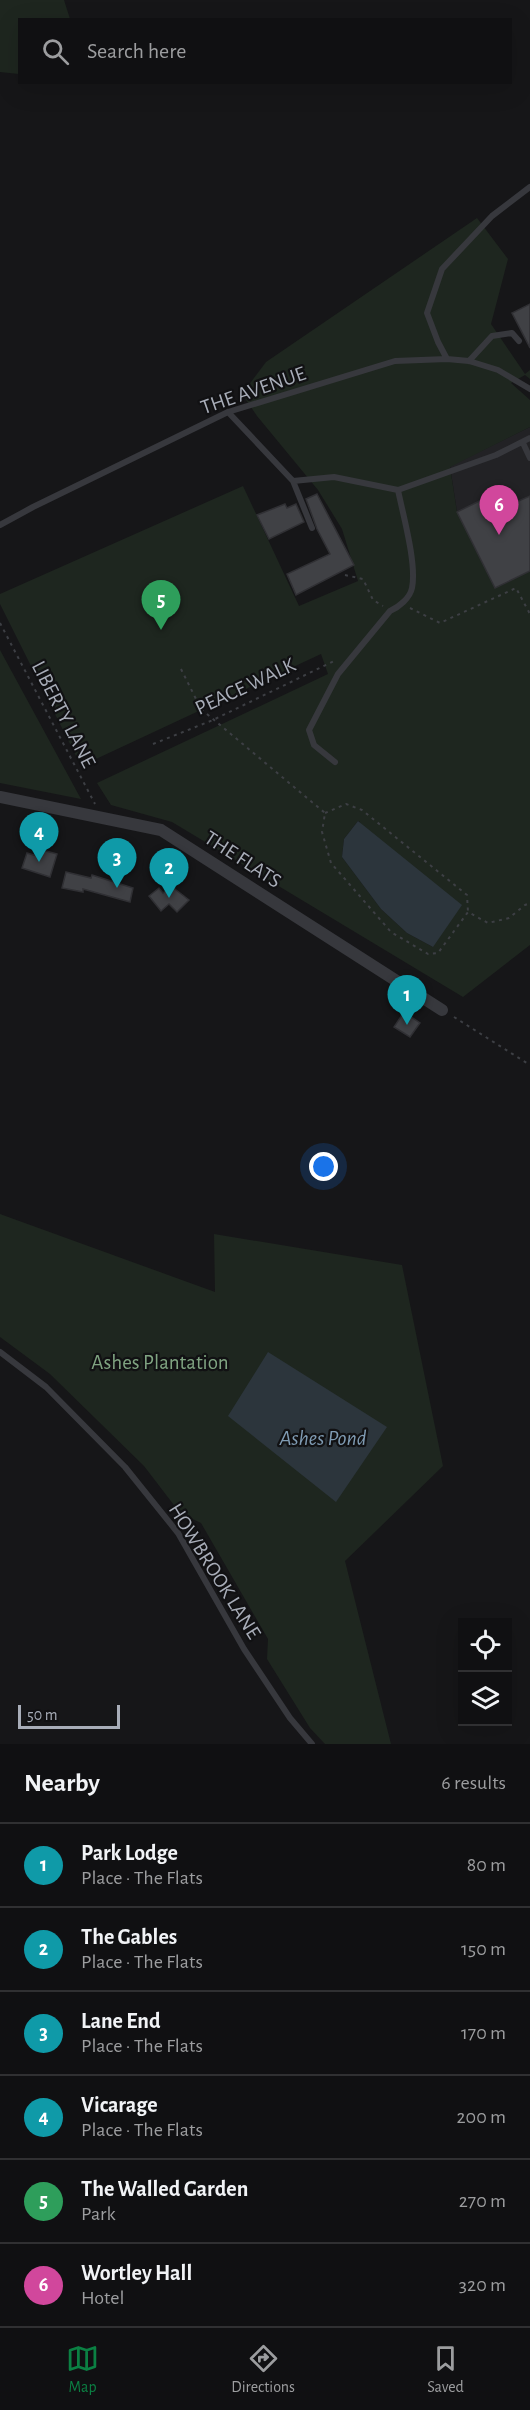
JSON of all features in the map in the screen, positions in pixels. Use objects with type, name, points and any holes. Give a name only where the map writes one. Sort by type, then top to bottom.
[{"type":"street","name":"THE FLATS","points":[[0,797],[161,830],[442,1010]]},
{"type":"lane","points":[[447,359],[427,314],[442,269],[492,216],[530,187]]},
{"type":"lane","points":[[469,361],[492,336],[512,333],[519,341]]},
{"type":"lane","name":"THE AVENUE","points":[[0,525],[228,412],[395,361],[447,359],[469,361],[498,370],[530,390]]},
{"type":"lane","points":[[228,412],[293,481],[312,528]]},
{"type":"lane","points":[[293,481],[334,477],[398,490],[496,455],[530,438]]},
{"type":"lane","points":[[523,443],[530,458]]},
{"type":"lane","points":[[335,762],[314,745],[309,730],[339,674],[351,657],[374,633],[390,611],[399,606],[412,590],[413,565],[398,490]]},
{"type":"lane","name":"HOWBROOK LANE","points":[[0,1352],[46,1387],[125,1467],[178,1533],[244,1649],[290,1718],[312,1744]]},
{"type":"path","points":[[345,575],[363,579],[373,600],[390,611]]},
{"type":"path","points":[[399,606],[424,614],[440,623],[516,588],[530,614]]},
{"type":"path","name":"LIBERTY LANE","points":[[0,623],[102,818]]},
{"type":"path","name":"PEACE WALK","points":[[153,744],[213,720],[334,661],[351,657]]},
{"type":"path","points":[[181,669],[201,710],[325,813]]},
{"type":"path","points":[[346,804],[362,810],[467,895],[468,912],[438,953],[428,954],[391,932],[331,863],[322,832],[325,813],[346,804]]},
{"type":"path","points":[[468,912],[488,923],[509,918],[530,903]]},
{"type":"path","points":[[442,1010],[530,1065]]},
{"type":"shaded area","points":[[530,427],[530,571],[495,588],[457,512],[450,466]]},
{"type":"green space","points":[[0,0],[64,0],[70,18],[18,18],[18,74],[0,72]]},
{"type":"green space","points":[[477,218],[508,259],[491,324],[525,374],[530,370],[530,379],[525,375],[511,383],[530,400],[530,427],[450,467],[457,512],[495,588],[530,571],[530,945],[463,997],[172,822],[111,805],[97,783],[328,674],[321,654],[81,766],[0,604],[0,594],[243,486],[299,606],[358,581],[342,529],[318,490],[257,416],[242,394],[266,362]],"holes":[[[359,821],[433,947],[407,933],[381,909],[342,857],[344,839]]]},
{"type":"green space","points":[[0,650],[81,799],[0,783]]},
{"type":"green space","name":"Ashes Plantation","points":[[0,1214],[215,1292],[214,1234],[402,1265],[443,1466],[345,1561],[391,1744],[325,1744],[310,1728],[267,1659],[268,1639],[201,1523],[180,1513],[144,1466],[50,1374],[0,1337]]},
{"type":"water","points":[[358,821],[462,905],[433,947],[407,933],[381,909],[342,857],[344,839]]},
{"type":"water","name":"Ashes Pond","points":[[268,1352],[387,1427],[336,1502],[228,1416]]},
{"type":"building","points":[[530,304],[530,348],[512,313]]},
{"type":"building","points":[[506,488],[514,503],[530,496],[530,571],[495,588],[457,512]]},
{"type":"building","points":[[317,494],[354,565],[296,595],[287,574],[330,554],[317,529],[306,499]]},
{"type":"building","points":[[285,504],[287,508],[296,504],[304,522],[269,539],[257,515]]},
{"type":"building","points":[[39,849],[57,854],[50,877],[22,868],[27,853],[37,856]]},
{"type":"building","points":[[66,872],[91,878],[92,875],[133,888],[130,902],[83,889],[83,892],[62,888]]},
{"type":"building","points":[[171,886],[189,900],[177,912],[169,904],[161,911],[149,896],[159,888],[163,893]]},
{"type":"building","points":[[404,1012],[420,1023],[410,1037],[394,1027]]},
{"type":"place","name":"Wortley Hall","points":[[499,535]]},
{"type":"place","name":"The Walled Garden","points":[[161,630]]},
{"type":"place","name":"Vicarage","points":[[39,862]]},
{"type":"place","name":"Lane End","points":[[117,888]]},
{"type":"place","name":"The Gables","points":[[169,898]]},
{"type":"place","name":"Park Lodge","points":[[407,1025]]}]
